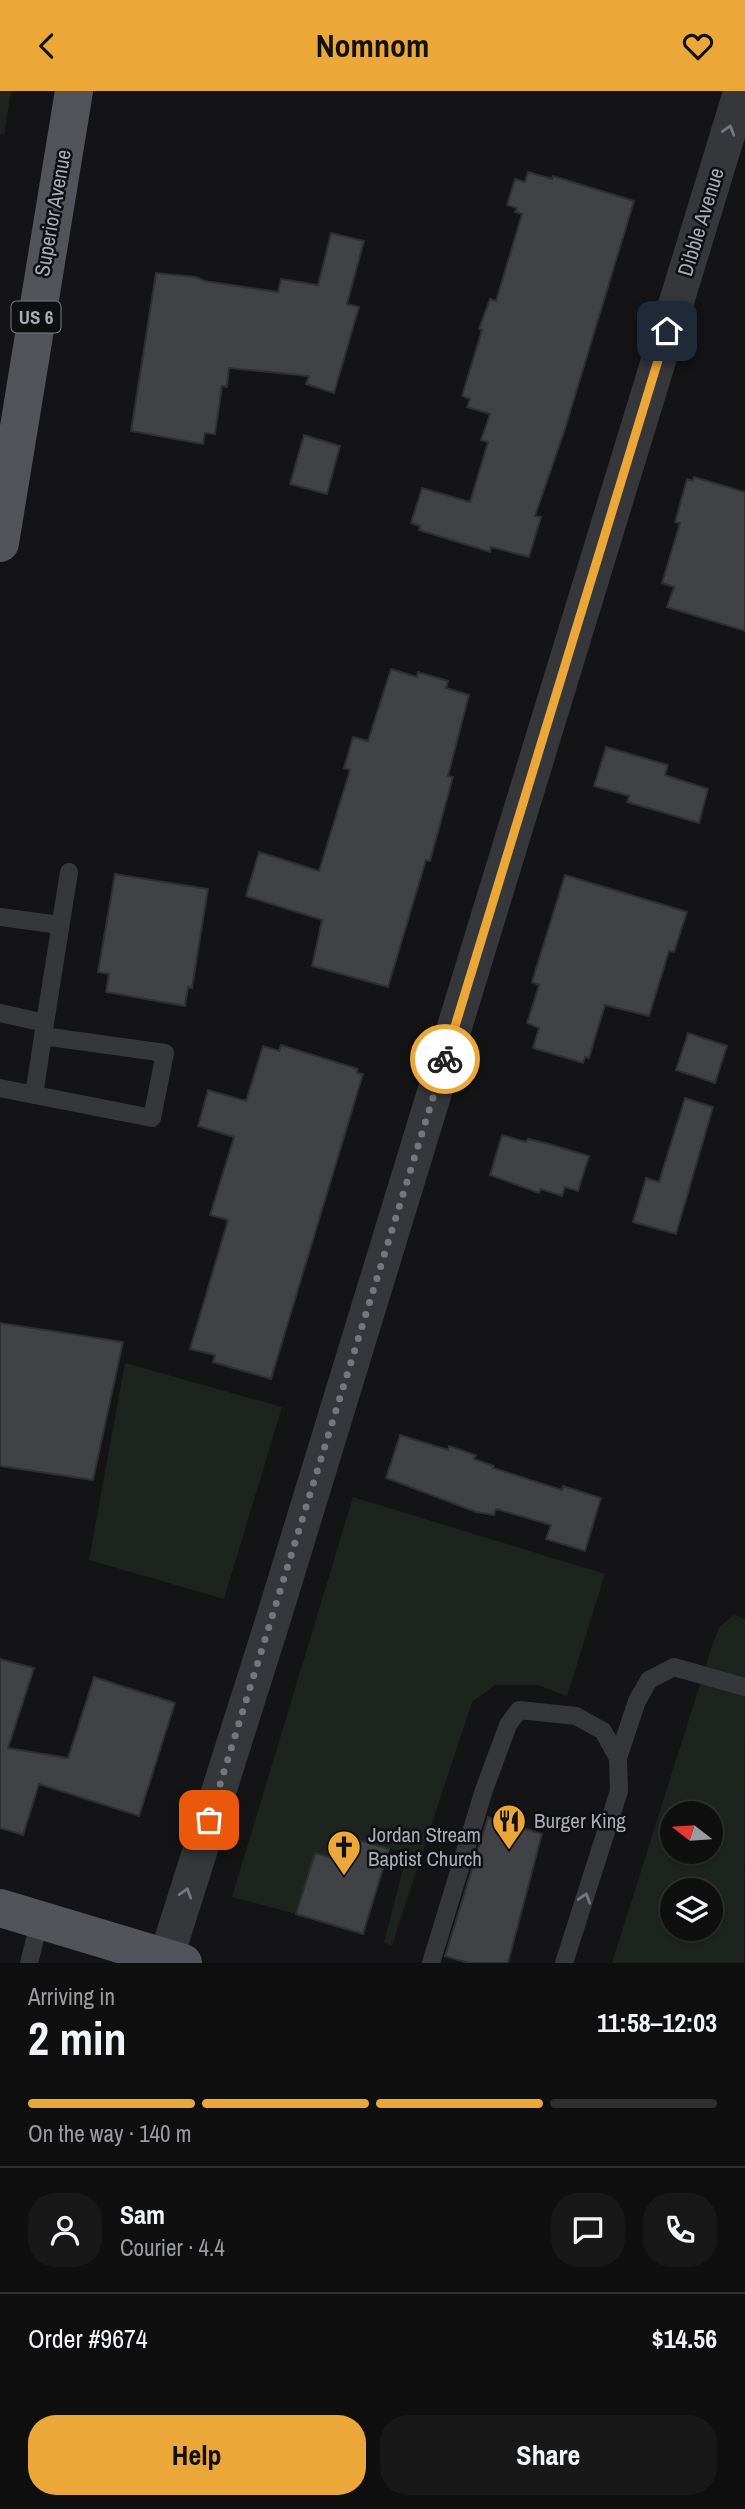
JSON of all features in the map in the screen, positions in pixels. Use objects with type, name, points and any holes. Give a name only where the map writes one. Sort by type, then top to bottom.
[{"type":"main road","name":"Superior Avenue","points":[[0,543],[5,472],[74,91]]},
{"type":"main road","points":[[0,1908],[175,1961]]},
{"type":"street","name":"Dibble Avenue","points":[[175,1961],[294,1555],[741,91]]},
{"type":"lane","points":[[34,1095],[69,872]]},
{"type":"lane","points":[[0,917],[60,925]]},
{"type":"lane","points":[[0,1013],[44,1029],[165,1053],[152,1118],[0,1088]]},
{"type":"lane","points":[[565,1963],[619,1791],[618,1758],[637,1701],[649,1681],[674,1667],[745,1687]]},
{"type":"lane","points":[[431,1963],[484,1790],[508,1725],[519,1710],[576,1716],[603,1731],[618,1758]]},
{"type":"lane","points":[[29,1963],[40,1920]]},
{"type":"shaded area","points":[[0,91],[11,91],[4,135],[0,134]]},
{"type":"shaded area","points":[[125,1363],[282,1407],[224,1599],[89,1560]]},
{"type":"shaded area","points":[[353,1497],[605,1574],[567,1696],[538,1685],[495,1685],[472,1702],[392,1945],[384,1943],[407,1853],[346,1836],[338,1860],[315,1854],[296,1914],[232,1897]]},
{"type":"shaded area","points":[[734,1615],[745,1619],[744,1963],[612,1963],[660,1811],[660,1864],[723,1864],[723,1801],[663,1801],[720,1626]]},
{"type":"building","points":[[528,172],[552,179],[553,176],[634,201],[565,429],[535,516],[541,517],[529,557],[491,547],[490,552],[419,530],[420,526],[411,523],[422,488],[470,502],[488,442],[481,440],[490,414],[467,407],[470,399],[462,396],[482,330],[479,329],[490,299],[496,301],[522,214],[515,212],[517,208],[507,205],[515,179],[525,182]]},
{"type":"building","points":[[331,233],[364,241],[347,304],[359,307],[334,393],[306,384],[309,376],[229,368],[227,387],[222,386],[215,434],[205,433],[203,444],[131,431],[156,273],[196,277],[205,281],[278,292],[281,279],[318,285]]},
{"type":"building","points":[[304,435],[340,446],[327,494],[290,484]]},
{"type":"building","points":[[694,477],[745,492],[745,631],[667,607],[674,587],[662,583],[680,523],[675,522],[687,479],[693,481]]},
{"type":"building","points":[[391,669],[417,677],[418,672],[448,681],[446,688],[469,695],[448,776],[453,777],[430,861],[426,860],[388,987],[312,966],[322,920],[246,896],[259,852],[319,871],[350,770],[344,768],[353,737],[368,741]]},
{"type":"building","points":[[606,747],[668,765],[665,775],[708,789],[699,823],[627,802],[629,796],[594,786]]},
{"type":"building","points":[[115,874],[208,889],[192,988],[188,987],[185,1006],[106,992],[109,974],[98,972]]},
{"type":"building","points":[[565,875],[687,912],[674,952],[669,951],[649,1016],[605,1005],[589,1058],[585,1057],[583,1063],[533,1048],[539,1028],[527,1023],[539,985],[532,982]]},
{"type":"building","points":[[688,1033],[727,1046],[715,1083],[676,1070]]},
{"type":"building","points":[[281,1045],[358,1069],[357,1073],[363,1074],[271,1379],[213,1362],[215,1355],[190,1349],[228,1220],[210,1215],[234,1137],[198,1126],[208,1090],[246,1101],[263,1046],[279,1051]]},
{"type":"building","points":[[685,1098],[713,1107],[676,1234],[633,1222],[646,1178],[659,1182]]},
{"type":"building","points":[[502,1135],[526,1142],[528,1139],[549,1144],[589,1156],[578,1191],[565,1187],[562,1196],[541,1189],[539,1193],[490,1175]]},
{"type":"building","points":[[0,1323],[123,1342],[93,1480],[0,1466]]},
{"type":"building","points":[[400,1435],[448,1450],[449,1446],[476,1455],[474,1459],[494,1466],[493,1468],[562,1490],[563,1486],[601,1498],[585,1551],[546,1539],[551,1525],[496,1509],[494,1515],[476,1512],[386,1478]]},
{"type":"building","points":[[0,1659],[34,1668],[8,1748],[68,1758],[94,1677],[175,1703],[139,1816],[39,1784],[23,1835],[0,1828]]},
{"type":"building","points":[[488,1817],[542,1834],[508,1963],[468,1963],[445,1956]]},
{"type":"building","name":"Jordan Stream Baptist Church","points":[[345,1836],[389,1849],[363,1934],[296,1914],[315,1853],[338,1860]]},
{"type":"way so far","points":[[209,1820],[273,1621],[445,1059]]},
{"type":"place","name":"Burger King","points":[[509,1851]]},
{"type":"place","name":"Jordan Stream Baptist Church","points":[[344,1877]]},
{"type":"route","points":[[445,1059],[667,331]]}]
